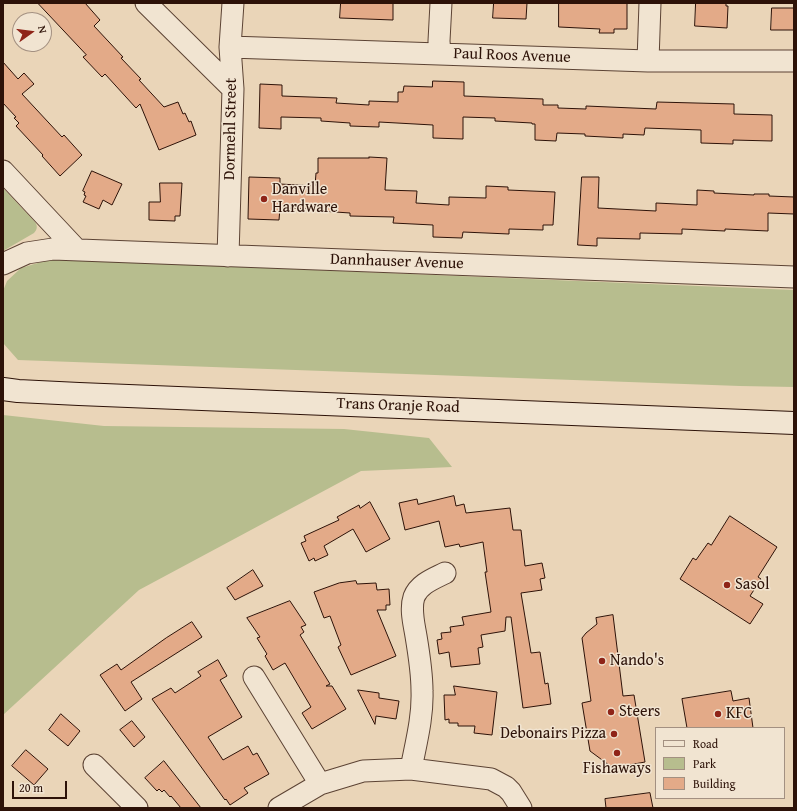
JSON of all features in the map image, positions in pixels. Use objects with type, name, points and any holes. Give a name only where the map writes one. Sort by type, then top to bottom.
[{"type":"main road","name":"Trans Oranje Road","points":[[3,388],[18,391],[80,394],[794,422]]},
{"type":"street","points":[[146,3],[233,89]]},
{"type":"street","name":"Dormehl Street","points":[[228,256],[233,89],[230,47],[233,3]]},
{"type":"street","points":[[440,54],[439,41],[441,3]]},
{"type":"street","points":[[648,61],[650,3]]},
{"type":"street","name":"Paul Roos Avenue","points":[[230,47],[648,61],[794,61]]},
{"type":"street","points":[[3,171],[77,250]]},
{"type":"street","name":"Dannhauser Avenue","points":[[3,264],[27,253],[53,249],[794,277]]},
{"type":"street","points":[[411,769],[421,723],[422,692],[421,670],[412,612],[414,598],[425,583],[445,573]]},
{"type":"street","points":[[254,677],[320,784]]},
{"type":"street","points":[[94,765],[136,808]]},
{"type":"street","points":[[279,808],[320,784],[363,771],[411,769],[491,779],[506,787],[521,808]]},
{"type":"green space","points":[[3,188],[36,223],[37,226],[34,233],[3,251]]},
{"type":"green space","points":[[51,259],[794,290],[794,387],[18,360],[3,343],[3,291],[7,281],[21,268]]},
{"type":"green space","points":[[3,415],[104,426],[344,429],[429,438],[452,467],[361,471],[139,590],[3,715]]},
{"type":"building","points":[[38,3],[85,3],[100,20],[94,26],[123,57],[121,58],[141,79],[139,80],[164,107],[178,102],[183,114],[185,113],[189,122],[191,121],[196,135],[159,150],[140,104],[136,108],[105,74],[102,77],[83,57],[86,55],[52,18],[52,12],[46,12]]},
{"type":"building","points":[[341,3],[393,3],[393,20],[340,18]]},
{"type":"building","points":[[494,3],[527,3],[526,19],[493,18]]},
{"type":"building","points":[[559,3],[627,3],[627,29],[614,29],[614,33],[599,33],[600,29],[559,27]]},
{"type":"building","points":[[696,3],[726,3],[726,6],[728,6],[727,28],[695,26]]},
{"type":"building","points":[[772,8],[794,8],[794,30],[771,30]]},
{"type":"building","points":[[3,62],[18,79],[24,73],[34,84],[22,94],[62,137],[64,135],[82,155],[60,176],[16,126],[19,123],[14,118],[16,117],[3,103]]},
{"type":"building","points":[[433,81],[464,82],[464,96],[543,99],[543,105],[558,105],[558,108],[586,109],[586,106],[656,109],[657,102],[734,104],[734,114],[772,115],[772,141],[733,140],[733,144],[701,143],[701,130],[645,128],[644,135],[623,134],[623,138],[557,133],[556,141],[535,140],[535,124],[532,123],[495,121],[495,118],[463,117],[463,139],[433,138],[433,125],[379,122],[379,127],[350,126],[350,123],[321,121],[321,118],[281,117],[281,129],[259,128],[260,84],[282,85],[282,96],[337,98],[336,103],[369,105],[369,101],[398,102],[398,92],[403,92],[404,86],[432,87]]},
{"type":"building","points":[[318,158],[387,158],[385,190],[417,191],[416,203],[449,205],[449,197],[486,198],[486,186],[508,187],[508,190],[555,192],[553,225],[543,225],[543,230],[509,229],[509,234],[463,232],[462,238],[433,237],[433,225],[393,223],[394,217],[350,216],[350,213],[321,211],[321,209],[280,208],[279,220],[248,219],[249,177],[280,178],[280,184],[315,186],[316,173],[318,173]]},
{"type":"building","points":[[92,171],[122,184],[112,205],[103,200],[99,209],[83,202],[86,196],[84,195],[85,192],[83,191]]},
{"type":"building","points":[[582,177],[599,177],[598,208],[656,211],[656,203],[697,205],[697,190],[714,191],[714,193],[754,195],[769,194],[769,196],[794,197],[794,214],[768,213],[768,231],[682,229],[682,234],[640,233],[640,239],[597,238],[597,246],[578,245]]},
{"type":"building","points":[[160,183],[182,183],[180,216],[175,216],[175,221],[149,220],[149,202],[160,202]]},
{"type":"building","points":[[454,496],[456,506],[464,504],[466,513],[510,508],[513,530],[521,530],[525,566],[542,563],[545,578],[540,579],[542,590],[521,593],[531,653],[540,652],[545,684],[548,683],[551,704],[523,708],[511,617],[506,617],[505,631],[481,635],[483,647],[478,648],[480,664],[451,667],[449,652],[439,654],[437,640],[442,639],[441,633],[451,632],[450,627],[464,625],[462,617],[491,612],[485,572],[487,572],[483,542],[460,547],[459,544],[445,547],[439,521],[405,530],[399,503],[417,499],[418,504]]},
{"type":"building","points":[[370,502],[390,539],[366,552],[353,529],[324,546],[328,555],[315,561],[314,558],[309,561],[301,543],[306,541],[304,536],[339,520],[337,517],[359,505],[360,508]]},
{"type":"building","points":[[730,516],[777,547],[758,577],[761,579],[750,596],[763,604],[750,624],[680,579],[693,558],[696,560],[708,543],[711,545]]},
{"type":"building","points":[[253,570],[263,586],[235,600],[227,588]]},
{"type":"building","points":[[356,581],[357,584],[376,583],[377,590],[389,589],[390,605],[386,605],[386,610],[377,610],[396,656],[351,675],[338,647],[341,645],[330,616],[324,618],[314,592],[339,583]]},
{"type":"building","points":[[290,601],[306,625],[301,627],[304,632],[300,635],[330,684],[326,686],[332,686],[346,709],[312,729],[302,713],[311,707],[285,663],[273,670],[265,656],[267,654],[257,638],[260,637],[247,618]]},
{"type":"building","points":[[613,615],[623,696],[634,695],[645,762],[613,768],[590,751],[582,703],[591,701],[582,638],[597,624],[596,618]]},
{"type":"building","points":[[192,622],[202,637],[131,682],[142,699],[125,711],[100,675],[117,664],[121,670],[166,638]]},
{"type":"building","points":[[218,660],[227,676],[220,680],[242,717],[208,737],[223,760],[248,746],[253,755],[257,753],[269,774],[244,788],[248,793],[230,805],[152,699],[171,688],[175,693],[201,676],[198,672]]},
{"type":"building","points":[[454,686],[497,692],[492,735],[474,733],[475,726],[458,726],[458,723],[449,723],[449,719],[445,720],[444,695],[455,695]]},
{"type":"building","points":[[358,690],[379,693],[379,698],[399,701],[396,719],[376,716],[375,724]]},
{"type":"building","name":"KFC","points":[[731,691],[733,701],[749,698],[753,727],[687,727],[682,699]]},
{"type":"building","points":[[61,714],[80,731],[68,746],[49,730]]},
{"type":"building","points":[[132,721],[145,737],[134,747],[120,730]]},
{"type":"building","points":[[26,750],[48,769],[34,785],[12,766]]},
{"type":"building","points":[[164,761],[201,808],[181,808],[164,790],[162,792],[159,789],[157,791],[145,778]]},
{"type":"building","points":[[650,793],[653,808],[606,808],[605,799]]},
{"type":"place","name":"Danville Hardware","points":[[264,199]]},
{"type":"place","name":"Sasol","points":[[727,585]]},
{"type":"place","name":"Nando's","points":[[602,661]]},
{"type":"place","name":"Steers","points":[[611,712]]},
{"type":"place","name":"KFC","points":[[718,714]]},
{"type":"place","name":"Debonairs Pizza","points":[[614,734]]},
{"type":"place","name":"Fishaways","points":[[617,753]]}]
